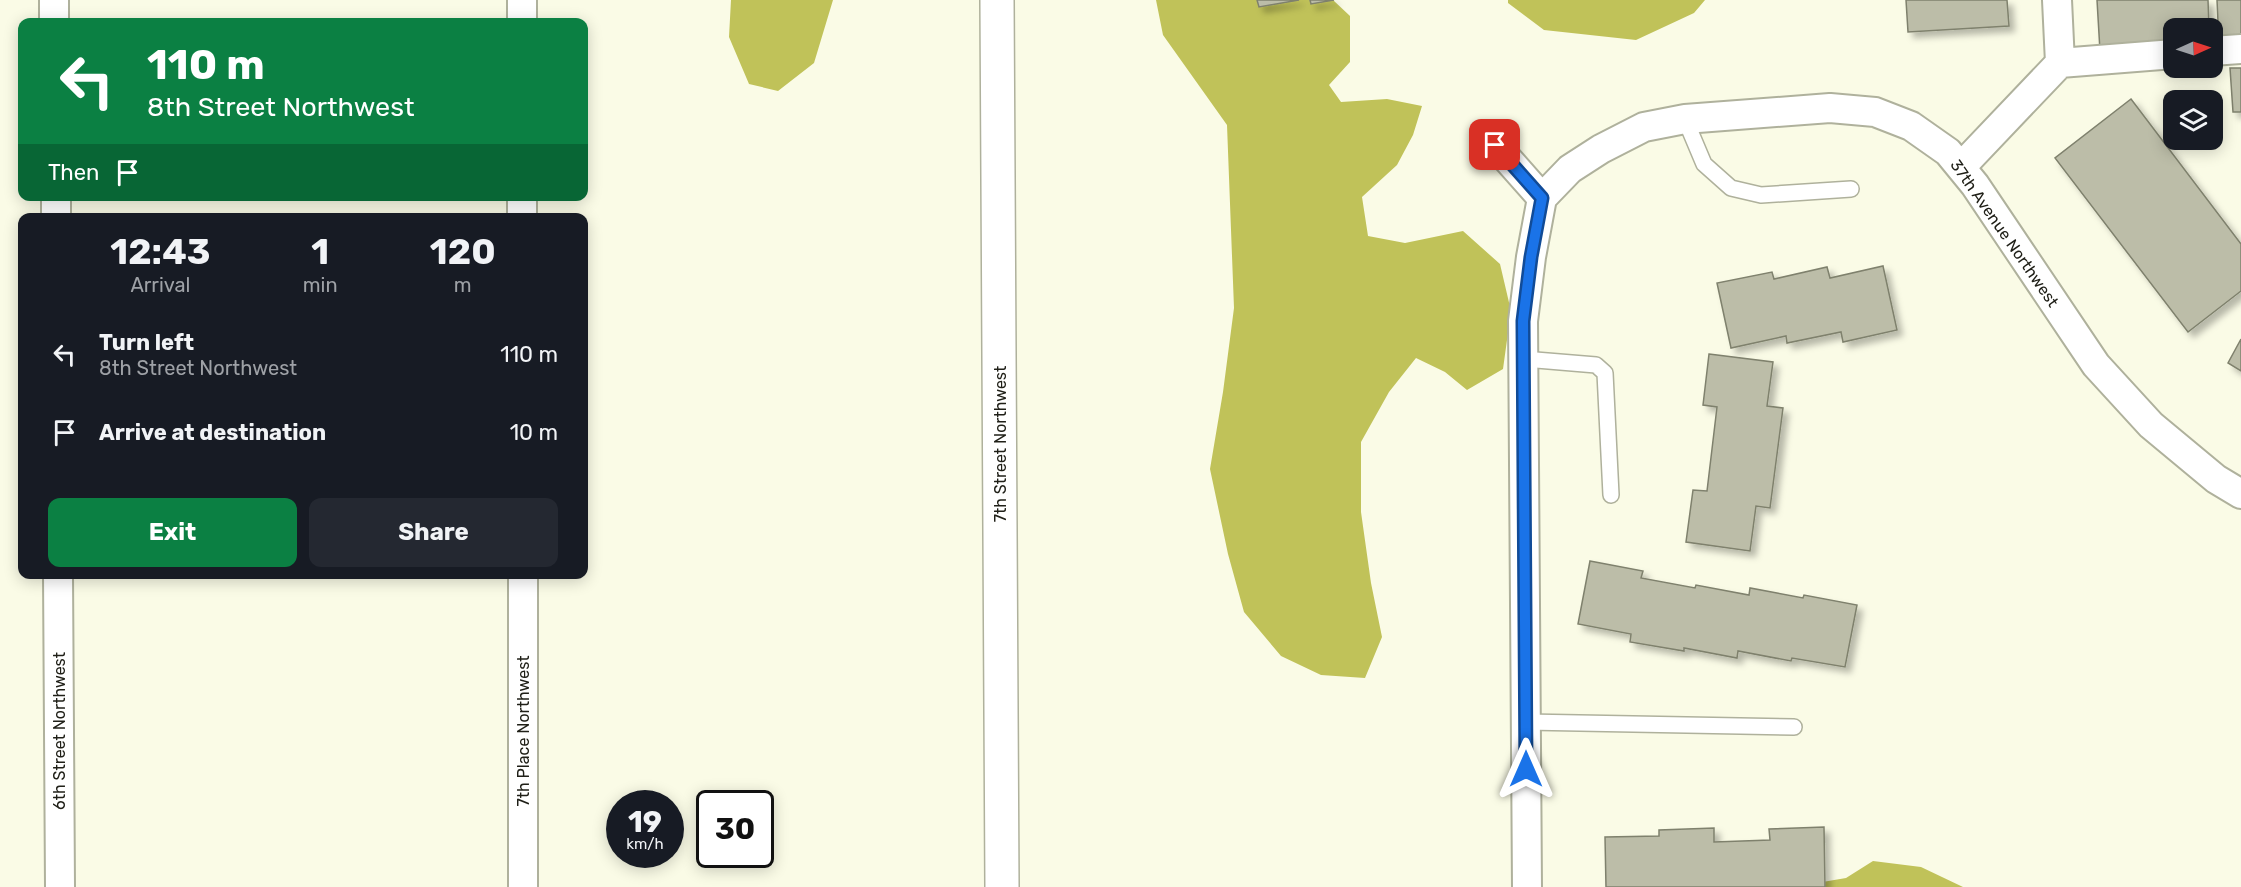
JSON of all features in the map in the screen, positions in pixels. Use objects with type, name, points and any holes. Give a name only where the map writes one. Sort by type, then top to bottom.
[{"type":"street","points":[[54,0],[54,18]]},
{"type":"street","points":[[522,0],[522,18]]},
{"type":"street","name":"7th Street Northwest","points":[[997,0],[1002,887]]},
{"type":"street","points":[[2057,0],[2060,63]]},
{"type":"street","points":[[2223,50],[2241,49]]},
{"type":"street","points":[[1961,167],[2060,63],[2163,55]]},
{"type":"street","name":"37th Avenue Northwest","points":[[1542,198],[1570,168],[1601,149],[1644,127],[1684,119],[1830,108],[1875,112],[1911,126],[1948,152],[1976,185],[2096,365],[2151,425],[2216,479],[2241,494]]},
{"type":"street","points":[[1495,145],[1542,198],[1531,257],[1523,321],[1527,887]]},
{"type":"street","name":"6th Street Northwest","points":[[58,579],[60,887]]},
{"type":"street","name":"7th Place Northwest","points":[[523,579],[523,887]]},
{"type":"lane","points":[[1684,119],[1704,164],[1731,188],[1761,195],[1851,189]]},
{"type":"lane","points":[[1523,359],[1596,365],[1605,373],[1611,495]]},
{"type":"lane","points":[[1526,722],[1794,727]]},
{"type":"shaded area","points":[[731,0],[833,0],[814,63],[778,91],[749,84],[729,37]]},
{"type":"shaded area","points":[[1156,0],[1333,0],[1350,16],[1350,62],[1329,85],[1341,102],[1387,99],[1422,106],[1413,135],[1397,165],[1362,197],[1368,236],[1405,243],[1463,231],[1500,264],[1511,311],[1503,369],[1467,390],[1445,372],[1416,358],[1389,392],[1361,442],[1361,512],[1371,583],[1382,637],[1365,678],[1321,675],[1281,656],[1244,612],[1228,554],[1210,469],[1234,308],[1227,125],[1163,35]]},
{"type":"shaded area","points":[[1508,0],[1705,0],[1694,13],[1636,40],[1544,30],[1508,3]]},
{"type":"shaded area","points":[[1873,861],[1921,867],[1963,887],[1793,887],[1846,878]]},
{"type":"building","points":[[1257,0],[1299,0],[1259,7]]},
{"type":"building","points":[[1310,0],[1334,0],[1311,4]]},
{"type":"building","points":[[1906,0],[2007,0],[2009,26],[1908,32]]},
{"type":"building","points":[[2097,0],[2208,0],[2209,18],[2163,18],[2163,47],[2100,51]]},
{"type":"building","points":[[2217,0],[2241,0],[2241,43],[2223,44],[2223,18],[2218,18]]},
{"type":"building","points":[[2230,68],[2241,68],[2241,112],[2233,112]]},
{"type":"building","points":[[2131,99],[2163,141],[2163,150],[2170,150],[2241,244],[2241,291],[2188,332],[2055,158]]},
{"type":"building","points":[[1883,266],[1897,330],[1843,342],[1841,332],[1787,343],[1786,336],[1731,348],[1717,283],[1772,272],[1774,279],[1827,267],[1830,278]]},
{"type":"building","points":[[2241,339],[2241,371],[2228,363]]},
{"type":"building","points":[[1709,354],[1773,362],[1767,406],[1783,408],[1770,508],[1756,506],[1750,551],[1686,542],[1693,490],[1707,491],[1717,407],[1703,405]]},
{"type":"building","points":[[1590,561],[1643,571],[1641,578],[1695,588],[1696,585],[1749,595],[1750,588],[1857,605],[1845,667],[1792,658],[1791,661],[1738,651],[1737,658],[1684,648],[1684,651],[1630,642],[1631,634],[1578,624]]},
{"type":"building","points":[[1824,827],[1825,887],[1606,887],[1605,837],[1659,836],[1659,830],[1714,828],[1714,842],[1770,840],[1769,829]]},
{"type":"route","points":[[1495,145],[1542,198],[1531,257],[1523,321],[1526,769]]}]
